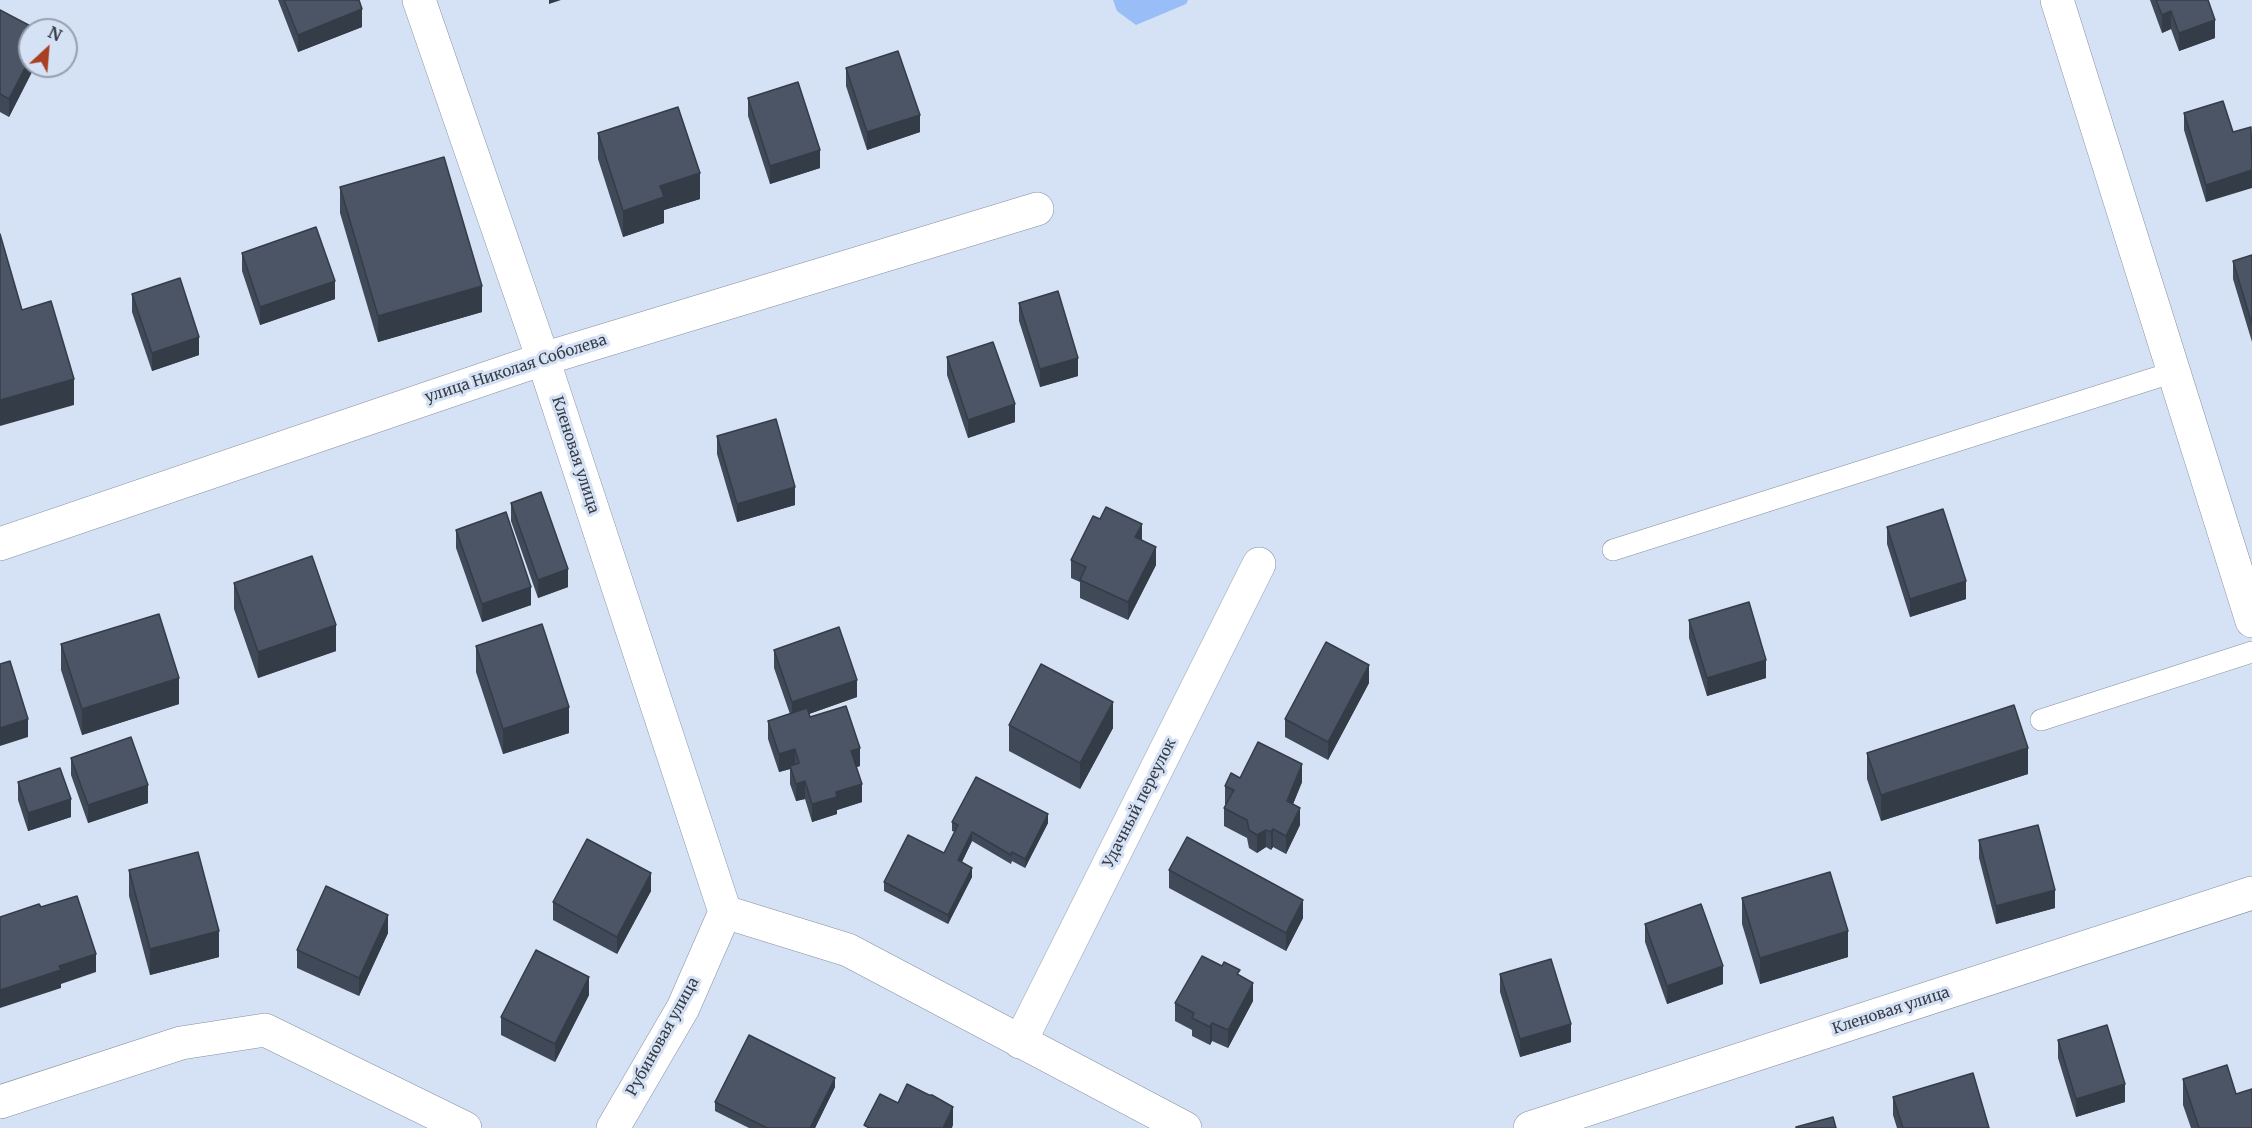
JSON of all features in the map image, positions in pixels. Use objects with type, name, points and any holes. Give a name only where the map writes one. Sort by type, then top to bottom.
[{"type":"street","name":"Кленовая улица","points":[[419,0],[543,359],[725,912]]},
{"type":"street","points":[[2056,0],[2252,621]]},
{"type":"street","name":"улица Николая Соболева","points":[[0,544],[543,359],[1037,209]]},
{"type":"street","name":"Удачный переулок","points":[[1020,1042],[1259,564]]},
{"type":"street","name":"Кленовая улица","points":[[1530,1128],[2252,893]]},
{"type":"street","points":[[725,912],[848,950],[1185,1128]]},
{"type":"street","name":"Рубиновая улица","points":[[613,1128],[683,1008],[725,912]]},
{"type":"street","points":[[0,1102],[181,1043],[265,1030],[465,1128]]},
{"type":"lane","points":[[1613,550],[2174,372]]},
{"type":"lane","points":[[2041,720],[2252,652]]},
{"type":"shaded area","points":[[1113,0],[1188,0],[1186,4],[1136,25],[1117,11]]},
{"type":"building","points":[[284,0],[359,0],[362,9],[298,35]]},
{"type":"building","points":[[2156,0],[2208,0],[2215,20],[2179,33],[2171,11],[2162,15]]},
{"type":"building","points":[[0,10],[18,19],[20,78],[9,99],[0,94]]},
{"type":"building","points":[[898,51],[920,115],[867,132],[846,68]]},
{"type":"building","points":[[798,82],[820,150],[770,166],[748,98]]},
{"type":"building","points":[[2223,101],[2233,132],[2251,127],[2252,170],[2206,185],[2184,113]]},
{"type":"building","points":[[678,107],[700,173],[660,186],[664,197],[623,211],[598,133]]},
{"type":"building","points":[[444,157],[482,286],[378,316],[340,187]]},
{"type":"building","points":[[316,227],[335,281],[260,307],[242,253]]},
{"type":"building","points":[[0,234],[22,310],[51,301],[74,379],[0,400]]},
{"type":"building","points":[[2252,255],[2252,324],[2233,261]]},
{"type":"building","points":[[180,278],[199,337],[152,353],[132,294]]},
{"type":"building","points":[[1058,291],[1078,358],[1040,369],[1019,303]]},
{"type":"building","points":[[993,342],[1015,404],[968,420],[947,357]]},
{"type":"building","points":[[776,419],[795,487],[737,504],[717,436]]},
{"type":"building","points":[[541,492],[568,569],[538,580],[511,503]]},
{"type":"building","points":[[1106,507],[1142,524],[1135,537],[1156,547],[1128,602],[1080,580],[1086,567],[1071,560],[1093,516],[1100,519]]},
{"type":"building","points":[[1943,509],[1966,581],[1910,599],[1887,527]]},
{"type":"building","points":[[506,512],[531,587],[482,604],[456,530]]},
{"type":"building","points":[[312,556],[336,625],[258,652],[234,583]]},
{"type":"building","points":[[1749,602],[1766,660],[1707,678],[1689,620]]},
{"type":"building","points":[[159,614],[179,678],[82,709],[61,644]]},
{"type":"building","points":[[542,624],[569,707],[503,729],[476,646]]},
{"type":"building","points":[[839,627],[857,680],[792,702],[774,650]]},
{"type":"building","points":[[1326,642],[1369,665],[1328,742],[1285,719]]},
{"type":"building","points":[[10,661],[28,719],[0,728],[0,664]]},
{"type":"building","points":[[1041,664],[1113,702],[1080,763],[1009,725]]},
{"type":"building","points":[[2014,705],[2028,748],[1881,795],[1867,753]]},
{"type":"building","points":[[846,706],[860,748],[851,751],[862,784],[836,792],[837,797],[812,804],[805,781],[796,784],[790,766],[799,763],[795,749],[779,754],[768,721],[807,708],[810,717]]},
{"type":"building","points":[[131,737],[148,785],[88,805],[71,758]]},
{"type":"building","points":[[1258,742],[1302,764],[1287,801],[1300,808],[1286,836],[1273,829],[1271,832],[1266,830],[1257,835],[1249,830],[1247,820],[1224,808],[1234,790],[1225,786],[1231,773],[1240,778]]},
{"type":"building","points":[[60,768],[71,799],[28,813],[18,782]]},
{"type":"building","points":[[976,777],[1048,814],[1025,859],[1012,852],[1011,855],[972,832],[958,860],[972,868],[948,915],[884,882],[908,835],[944,853],[958,825],[952,822]]},
{"type":"building","points":[[2038,825],[2055,890],[1996,906],[1979,840]]},
{"type":"building","points":[[1187,837],[1303,900],[1286,933],[1169,870]]},
{"type":"building","points":[[587,839],[651,873],[617,937],[553,902]]},
{"type":"building","points":[[198,852],[219,931],[150,949],[129,870]]},
{"type":"building","points":[[1830,872],[1848,931],[1760,958],[1742,898]]},
{"type":"building","points":[[326,886],[388,915],[359,978],[297,950]]},
{"type":"building","points":[[77,896],[96,954],[59,966],[61,970],[0,990],[0,917],[39,904],[41,907]]},
{"type":"building","points":[[1701,904],[1723,966],[1667,986],[1645,924]]},
{"type":"building","points":[[536,950],[589,977],[555,1044],[501,1017]]},
{"type":"building","points":[[1202,956],[1222,966],[1224,962],[1240,970],[1237,974],[1253,983],[1228,1030],[1212,1023],[1210,1027],[1192,1018],[1194,1013],[1175,1003]]},
{"type":"building","points":[[1551,959],[1571,1024],[1520,1039],[1500,974]]},
{"type":"building","points":[[2107,1025],[2125,1084],[2076,1099],[2058,1040]]},
{"type":"building","points":[[749,1035],[835,1078],[810,1128],[767,1128],[715,1102]]},
{"type":"building","points":[[2227,1065],[2236,1094],[2252,1089],[2252,1128],[2199,1128],[2183,1079]]},
{"type":"building","points":[[1973,1073],[1989,1128],[1903,1128],[1893,1097]]},
{"type":"building","points":[[907,1084],[953,1107],[943,1128],[869,1128],[864,1125],[880,1094],[898,1103]]},
{"type":"building","points":[[1833,1117],[1836,1128],[1796,1128],[1796,1127]]}]
